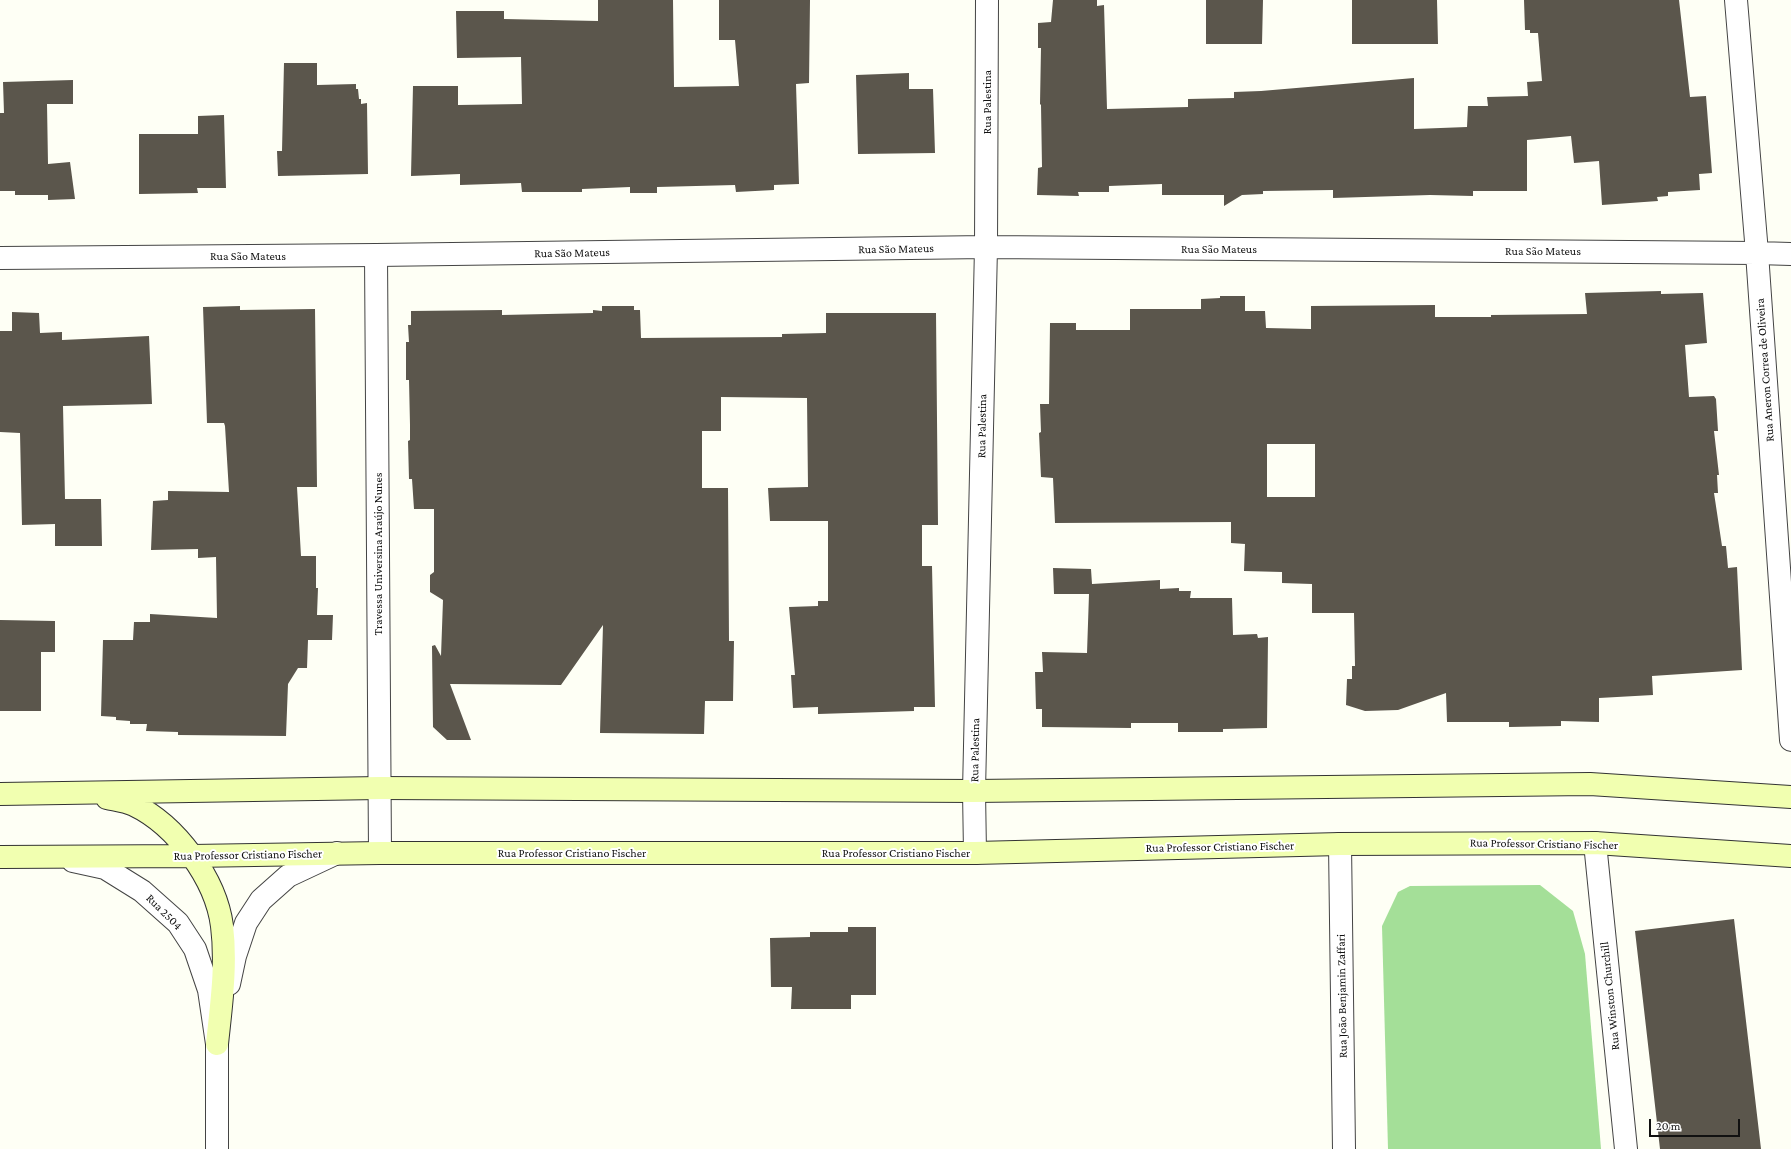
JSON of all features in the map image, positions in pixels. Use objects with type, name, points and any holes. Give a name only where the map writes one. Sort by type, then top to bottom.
[{"type":"main road","points":[[0,794],[380,788],[974,791],[1590,784],[1791,797]]},
{"type":"main road","points":[[87,792],[134,805],[165,826],[192,856],[205,876],[214,894],[222,925],[224,976],[217,1044]]},
{"type":"main road","name":"Rua Professor Cristiano Fischer","points":[[0,857],[192,856],[337,853],[975,853],[1340,844],[1595,843],[1791,856]]},
{"type":"street","name":"Rua Palestina","points":[[975,853],[974,791],[986,247],[987,0]]},
{"type":"street","name":"Rua Aneron Correa de Oliveira","points":[[1736,0],[1757,253],[1791,740]]},
{"type":"street","name":"Rua São Mateus","points":[[0,258],[986,247],[1791,254]]},
{"type":"street","name":"Travessa Universina Araújo Nunes","points":[[376,255],[380,853]]},
{"type":"street","name":"Rua Winston Churchill","points":[[1595,843],[1626,1149]]},
{"type":"street","name":"Rua João Benjamin Zaffari","points":[[1340,844],[1344,1149]]},
{"type":"street","name":"Rua 2504","points":[[217,1044],[235,956],[246,923],[261,900],[288,876],[337,853]]},
{"type":"street","name":"Rua 2504","points":[[57,857],[105,868],[142,891],[178,922],[195,949],[209,990],[217,1044],[217,1149]]},
{"type":"green space","points":[[1540,885],[1573,911],[1585,954],[1601,1149],[1388,1149],[1382,926],[1398,892],[1410,886]]},
{"type":"building","points":[[598,0],[673,0],[674,87],[739,86],[735,40],[719,40],[719,0],[810,0],[809,83],[796,84],[799,184],[774,185],[774,190],[736,192],[735,185],[657,187],[657,193],[630,193],[630,187],[582,189],[582,192],[522,192],[521,183],[460,185],[460,174],[411,176],[413,86],[458,86],[458,105],[522,104],[521,57],[457,58],[456,11],[504,11],[504,19],[598,21]]},
{"type":"building","points":[[1053,0],[1097,0],[1097,6],[1104,5],[1107,109],[1188,107],[1188,99],[1234,98],[1234,92],[1414,78],[1414,129],[1467,127],[1468,106],[1488,106],[1487,97],[1528,96],[1527,82],[1542,81],[1538,33],[1530,33],[1530,30],[1525,30],[1524,0],[1679,0],[1690,97],[1706,96],[1712,173],[1699,174],[1700,190],[1668,192],[1668,196],[1657,197],[1658,201],[1602,205],[1599,161],[1574,163],[1571,136],[1527,140],[1527,191],[1473,191],[1473,196],[1430,195],[1333,198],[1333,190],[1263,191],[1263,194],[1242,195],[1224,206],[1224,195],[1162,195],[1162,184],[1109,186],[1109,192],[1078,192],[1079,196],[1037,195],[1038,168],[1042,167],[1040,104],[1041,48],[1038,48],[1038,23],[1051,22]]},
{"type":"building","points":[[1206,0],[1263,0],[1262,44],[1206,44]]},
{"type":"building","points":[[1352,0],[1437,0],[1438,44],[1352,44]]},
{"type":"building","points":[[284,63],[317,63],[317,85],[356,84],[359,99],[361,99],[361,104],[367,103],[368,174],[278,176],[277,151],[282,151]]},
{"type":"building","points":[[909,73],[909,89],[933,89],[935,153],[858,154],[856,75]]},
{"type":"building","points":[[73,80],[73,104],[47,104],[48,164],[70,162],[75,199],[48,200],[48,195],[15,195],[15,191],[0,191],[0,113],[4,113],[3,82]]},
{"type":"building","points":[[224,115],[226,188],[197,188],[198,193],[139,194],[139,134],[198,134],[198,116]]},
{"type":"building","points":[[1661,291],[1661,294],[1703,293],[1707,343],[1685,345],[1689,397],[1714,396],[1716,399],[1718,431],[1714,431],[1719,475],[1717,475],[1718,493],[1714,493],[1722,546],[1726,546],[1728,568],[1737,567],[1742,670],[1652,676],[1653,695],[1599,698],[1599,722],[1561,721],[1561,726],[1509,727],[1509,722],[1447,722],[1446,693],[1398,710],[1365,711],[1346,705],[1347,679],[1352,679],[1352,666],[1355,666],[1354,613],[1312,613],[1312,584],[1282,583],[1282,572],[1244,571],[1245,544],[1231,543],[1231,522],[1055,523],[1053,478],[1041,477],[1039,433],[1041,432],[1040,404],[1049,404],[1050,323],[1076,323],[1076,330],[1130,330],[1130,309],[1201,309],[1201,299],[1220,298],[1220,296],[1245,296],[1245,311],[1265,311],[1266,328],[1311,329],[1311,306],[1435,305],[1435,317],[1587,314],[1585,293]],"holes":[[[1267,444],[1315,444],[1315,497],[1267,497]]]},
{"type":"building","points":[[240,306],[240,310],[315,309],[317,487],[297,487],[301,556],[316,556],[316,588],[318,588],[317,615],[333,615],[332,640],[308,640],[307,668],[298,668],[288,684],[286,736],[178,735],[178,732],[146,731],[147,724],[130,724],[130,721],[116,720],[116,717],[101,716],[103,640],[133,640],[134,622],[150,622],[150,614],[217,618],[216,557],[198,558],[198,549],[151,550],[153,501],[168,500],[168,491],[229,492],[225,426],[224,423],[207,423],[203,307]]},
{"type":"building","points":[[602,306],[634,306],[634,310],[640,310],[641,338],[782,337],[782,334],[826,333],[826,313],[936,313],[938,525],[922,525],[922,566],[932,566],[935,707],[914,707],[914,711],[818,714],[818,707],[793,708],[791,675],[795,675],[789,607],[818,606],[818,601],[828,601],[828,521],[770,521],[768,488],[808,487],[807,398],[721,397],[721,431],[702,431],[702,488],[728,488],[729,641],[734,641],[733,701],[705,701],[704,734],[600,733],[603,625],[561,685],[450,684],[471,740],[447,740],[433,727],[432,646],[435,645],[441,656],[443,600],[430,592],[430,575],[434,572],[434,509],[414,509],[412,479],[409,479],[408,441],[410,440],[410,425],[409,380],[406,380],[406,342],[409,342],[408,325],[411,325],[411,311],[502,310],[502,315],[593,313],[593,310],[602,311]]},
{"type":"building","points":[[12,312],[39,313],[40,333],[62,332],[62,340],[149,336],[152,404],[63,406],[65,499],[101,499],[102,546],[55,546],[55,524],[22,525],[20,433],[0,432],[0,331],[12,331]]},
{"type":"building","points":[[1053,568],[1091,569],[1092,584],[1160,580],[1160,589],[1179,588],[1179,591],[1191,591],[1190,598],[1232,598],[1233,635],[1257,634],[1258,638],[1268,637],[1267,728],[1223,729],[1223,732],[1178,732],[1178,723],[1131,723],[1131,728],[1042,727],[1042,709],[1036,709],[1035,672],[1043,672],[1042,652],[1087,653],[1089,594],[1054,594]]},
{"type":"building","points":[[0,620],[55,621],[55,652],[41,652],[41,711],[0,711]]},
{"type":"building","points":[[1734,919],[1761,1149],[1660,1149],[1635,931]]},
{"type":"building","points":[[848,927],[876,927],[876,995],[851,995],[851,1009],[791,1009],[792,987],[771,987],[770,938],[810,937],[810,932],[848,932]]}]
